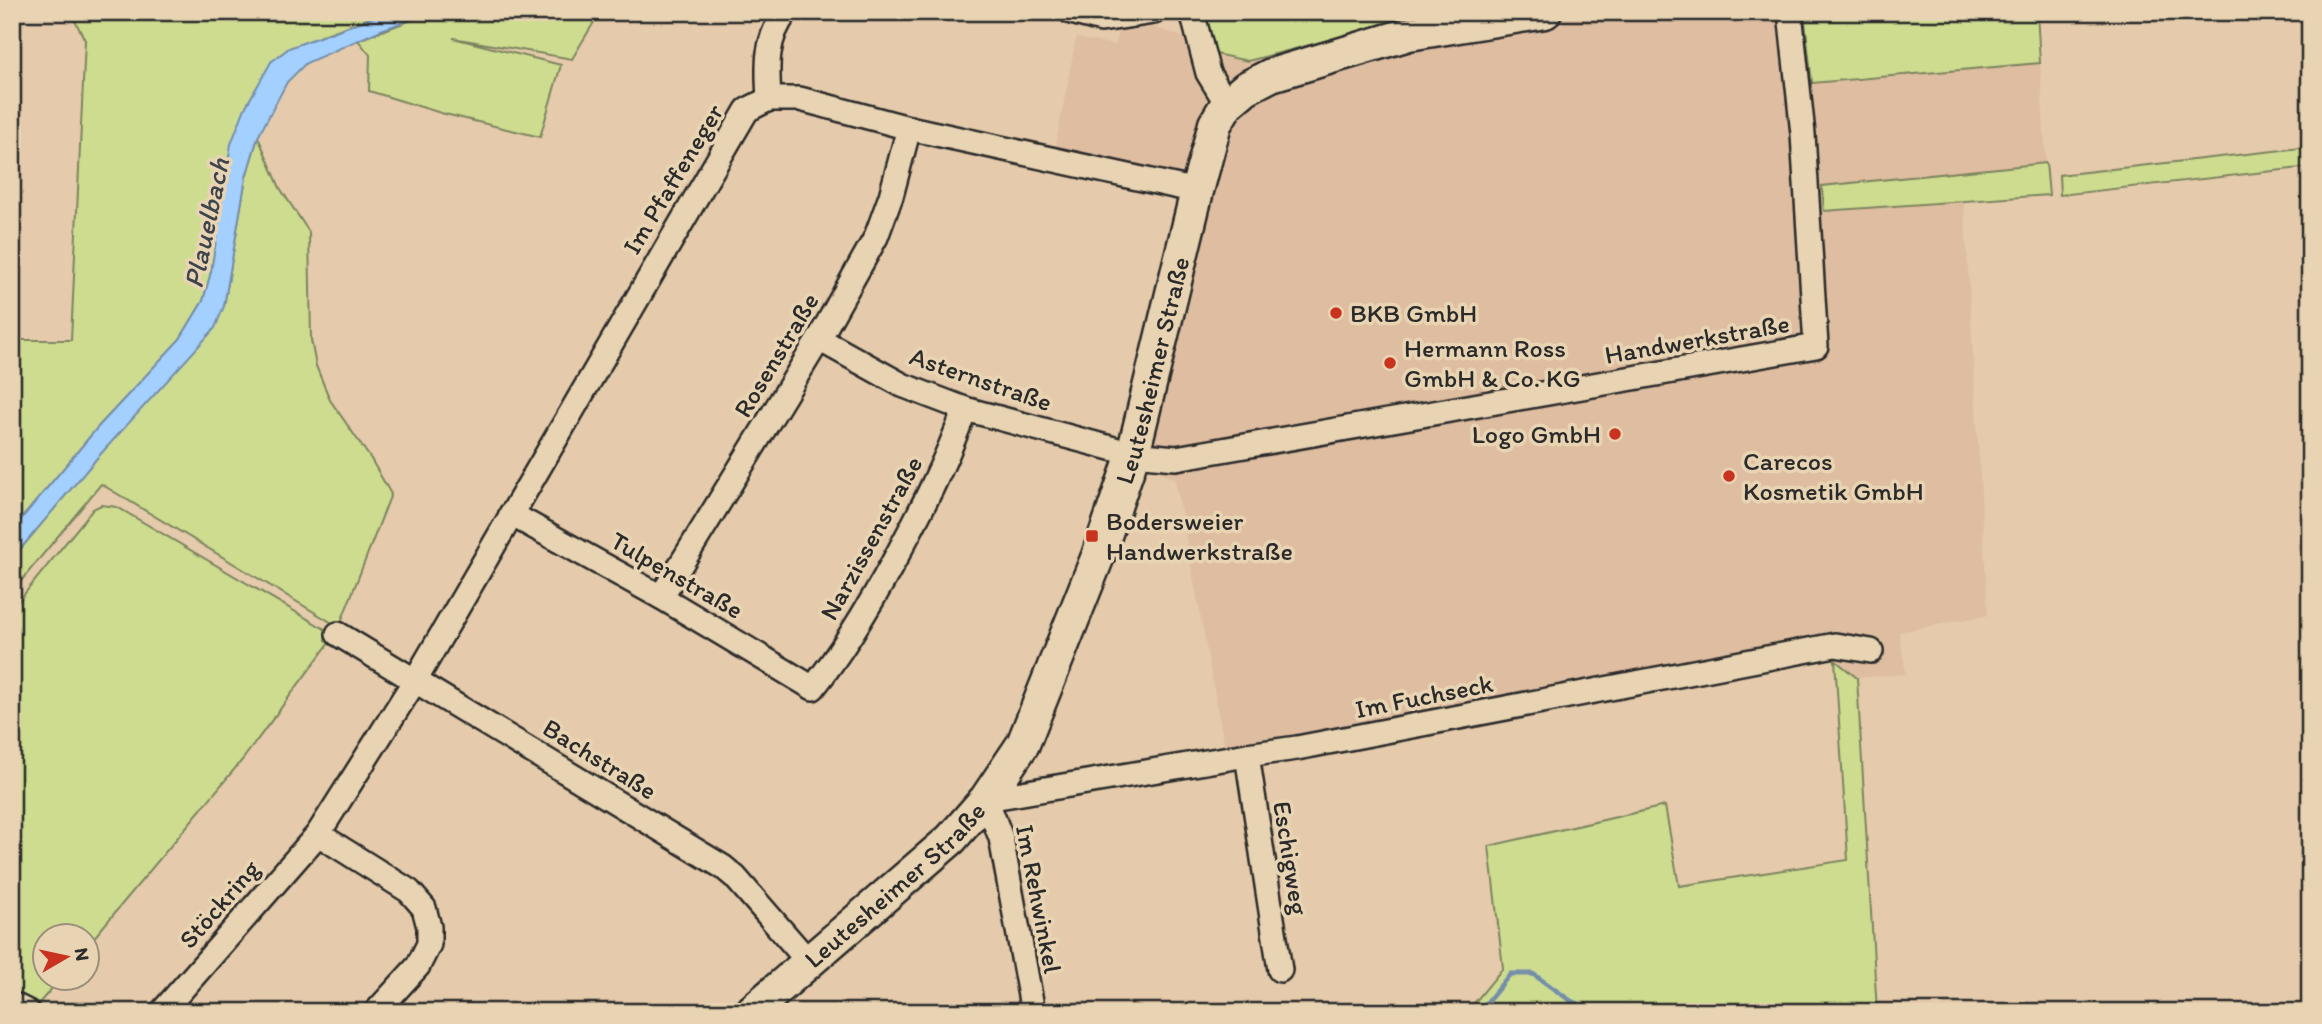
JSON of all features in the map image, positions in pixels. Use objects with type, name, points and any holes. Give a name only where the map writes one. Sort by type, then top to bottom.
[{"type":"street","points":[[786,12],[778,22],[766,61],[769,99],[800,99],[909,128],[1197,191]]},
{"type":"street","points":[[1071,12],[1101,20],[1154,12]]},
{"type":"street","points":[[1192,12],[1208,72],[1227,104]]},
{"type":"street","name":"Leutesheimer Straße","points":[[751,1012],[951,839],[986,799],[1023,744],[1098,556],[1133,454],[1197,191],[1215,124],[1227,104],[1246,88],[1271,75],[1409,34],[1545,12]]},
{"type":"street","name":"Handwerkstraße","points":[[1133,454],[1176,458],[1816,346],[1803,134],[1790,12]]},
{"type":"street","name":"Im Pfaffeneger","points":[[416,679],[747,110],[769,99]]},
{"type":"street","name":"Rosenstraße","points":[[661,597],[819,339],[876,237],[891,196],[909,128]]},
{"type":"street","name":"Asternstraße","points":[[819,339],[902,385],[965,409],[1133,454]]},
{"type":"street","name":"Narzissenstraße","points":[[813,688],[870,605],[922,510],[951,449],[965,409]]},
{"type":"street","name":"Tulpenstraße","points":[[511,514],[661,597],[813,688]]},
{"type":"street","name":"Bachstraße","points":[[338,634],[723,867],[735,877],[808,961]]},
{"type":"street","name":"Im Fuchseck","points":[[986,799],[1297,748],[1835,645],[1871,651]]},
{"type":"street","name":"Stöckring","points":[[162,1012],[318,834],[416,679]]},
{"type":"street","name":"Eschigweg","points":[[1247,755],[1280,971]]},
{"type":"street","name":"Im Rehwinkel","points":[[986,799],[1001,838],[1032,1012]]},
{"type":"street","points":[[318,834],[409,891],[424,908],[429,928],[429,944],[418,965],[376,1012]]},
{"type":"street","points":[[12,1004],[28,1012]]},
{"type":"shaded area","points":[[1438,12],[1804,12],[1812,83],[2040,63],[2046,163],[1822,187],[1824,211],[1964,200],[1988,615],[1899,632],[1906,674],[1857,678],[1835,660],[1832,649],[1227,759],[1175,479],[1137,461],[1200,182],[1055,149],[1076,38],[1116,45],[1120,15],[1191,40],[1215,54],[1248,61]]},
{"type":"green space","points":[[80,12],[387,12],[323,35],[271,62],[203,301],[180,339],[98,427],[12,530],[12,340],[71,340],[85,40],[74,19]]},
{"type":"green space","points":[[433,12],[600,12],[572,59],[453,38],[561,65],[540,137],[441,113],[369,91],[370,55],[358,40]]},
{"type":"green space","points":[[1205,12],[1438,12],[1248,61],[1215,54]]},
{"type":"green space","points":[[1804,12],[2037,12],[2040,63],[1812,83]]},
{"type":"green space","points":[[258,137],[280,188],[309,232],[311,340],[316,366],[330,400],[371,459],[391,494],[339,627],[101,484],[12,592],[12,559],[224,306],[246,177]]},
{"type":"green space","points":[[2310,147],[2310,167],[2060,195],[2059,175]]},
{"type":"green space","points":[[2046,163],[2049,195],[1824,211],[1822,186]]},
{"type":"green space","points":[[101,505],[117,507],[335,635],[243,759],[102,928],[102,922],[32,922],[32,992],[49,992],[34,1009],[12,999],[12,609],[93,509]]},
{"type":"green space","points":[[1835,660],[1857,678],[1877,1012],[1467,1012],[1503,968],[1489,846],[1665,806],[1679,886],[1848,860]]},
{"type":"water","points":[[387,12],[433,12],[381,30],[306,63],[287,82],[258,137],[246,177],[224,306],[215,328],[97,458],[12,559],[12,530],[98,427],[180,339],[203,301],[211,272],[231,144],[245,108],[271,62],[289,48]]},
{"type":"waterway","points":[[1479,1012],[1510,974],[1533,974],[1571,1001],[1595,1012]]},
{"type":"place","name":"BKB GmbH","points":[[1336,313]]},
{"type":"place","name":"Hermann Ross GmbH & Co. KG","points":[[1390,363]]},
{"type":"place","name":"Logo GmbH","points":[[1615,434]]},
{"type":"place","name":"Carecos Kosmetik GmbH","points":[[1729,476]]},
{"type":"place","name":"Bodersweier Handwerkstraße","points":[[1092,536]]},
{"type":"water label","name":"Plauelbach","points":[[206,223]]}]
